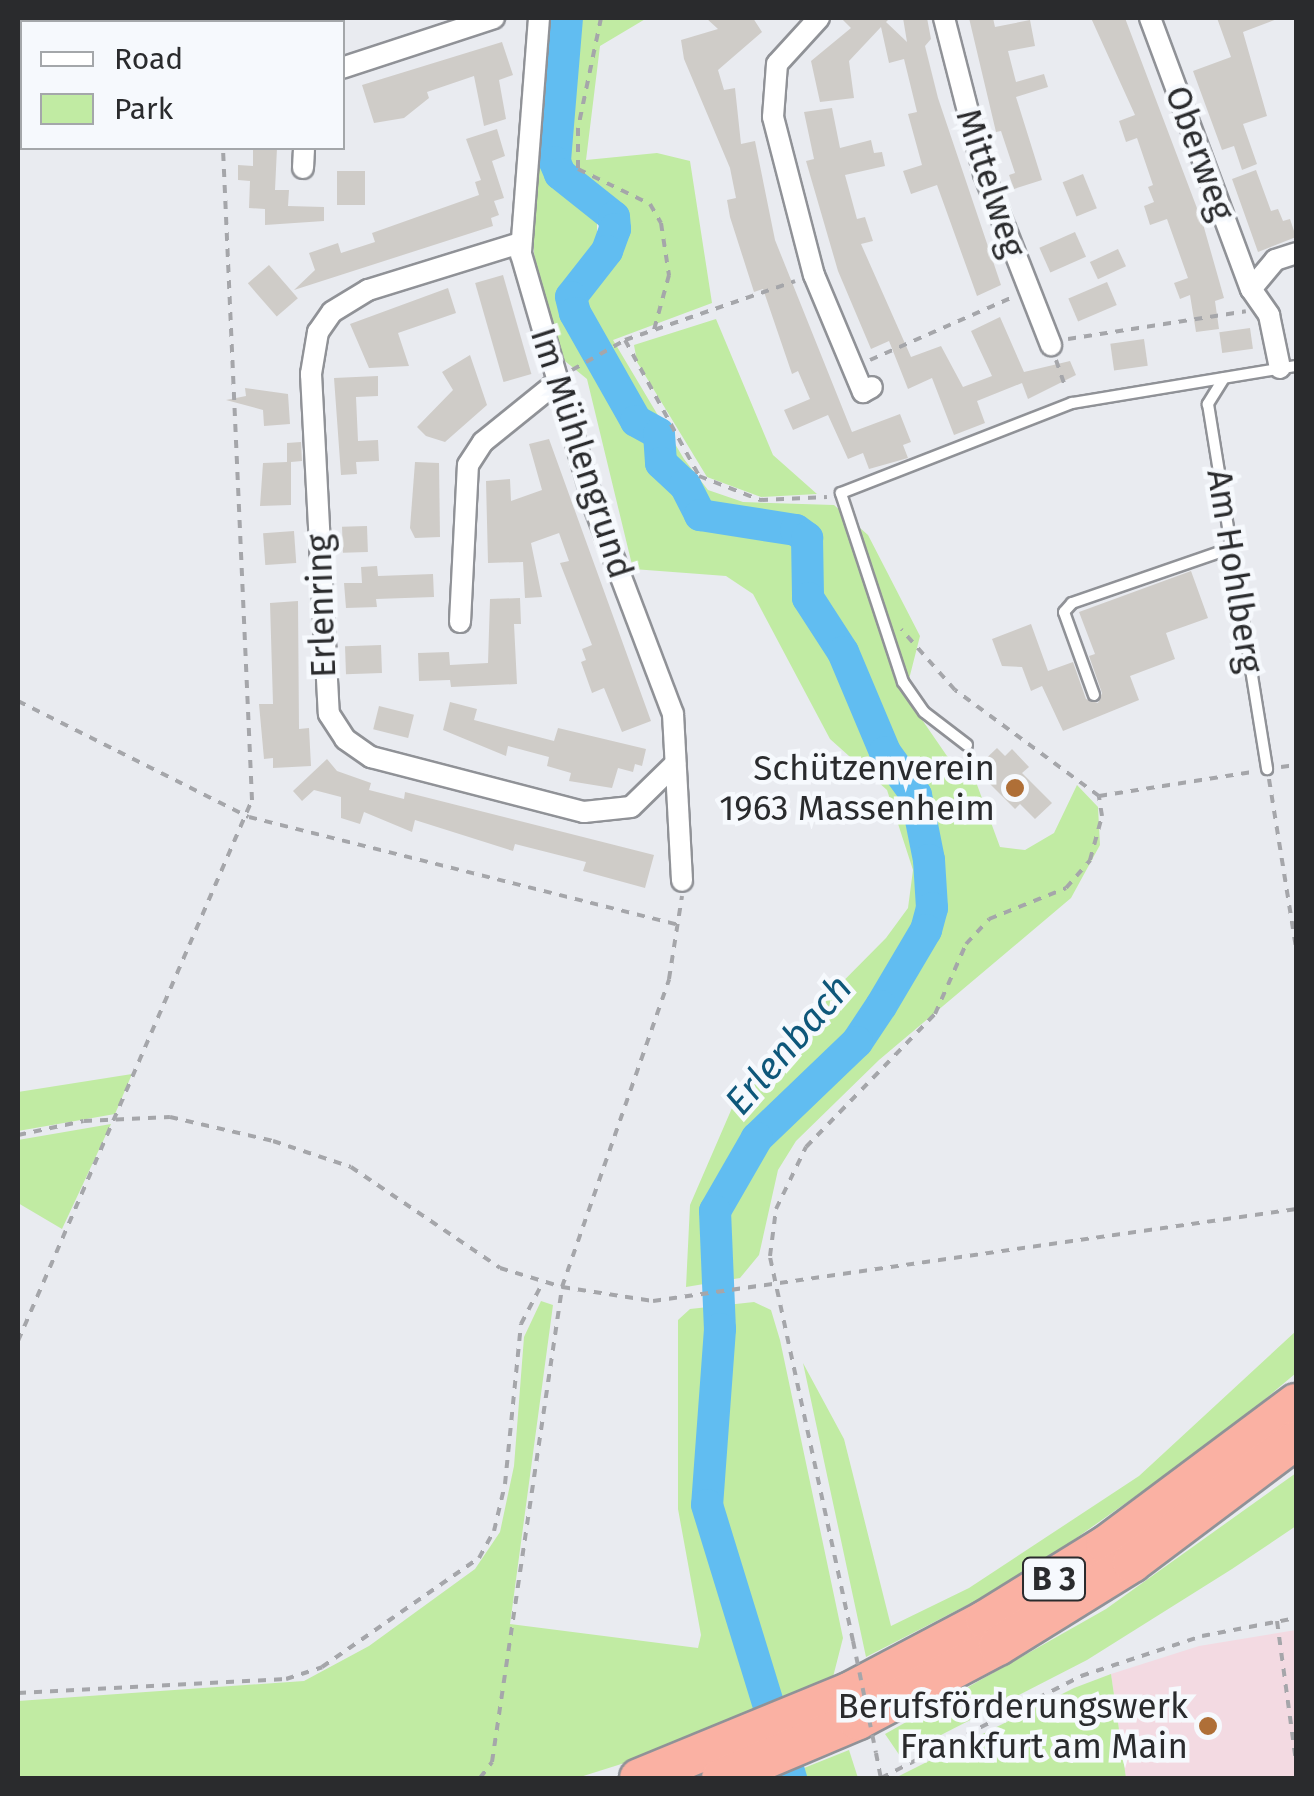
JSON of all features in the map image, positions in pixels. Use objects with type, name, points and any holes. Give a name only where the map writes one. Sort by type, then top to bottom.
[{"type":"highway","name":"B 3","points":[[722,1778],[782,1738],[1056,1577],[1296,1403]]},
{"type":"highway","name":"B 3","points":[[639,1778],[782,1738],[927,1686],[1073,1602],[1296,1440]]},
{"type":"street","points":[[345,67],[494,18]]},
{"type":"street","name":"Im Mühlengrund","points":[[539,18],[520,243],[605,538],[669,700],[682,882]]},
{"type":"street","points":[[819,18],[777,64],[770,99],[814,275],[863,392],[872,387]]},
{"type":"street","name":"Mittelweg","points":[[944,18],[984,174],[1026,291],[1051,345]]},
{"type":"street","name":"Oberweg","points":[[1150,18],[1250,289],[1265,310],[1288,367]]},
{"type":"street","name":"Erlenring","points":[[520,243],[368,290],[332,312],[318,332],[311,374],[328,714],[345,739],[371,758],[584,812],[631,807],[675,764]]},
{"type":"street","points":[[1250,289],[1275,260],[1296,253]]},
{"type":"street","points":[[460,622],[468,465],[483,442],[557,382]]},
{"type":"lane","points":[[966,745],[912,698],[885,610],[841,493],[1072,402],[1288,367]]},
{"type":"lane","name":"Am Hohlberg","points":[[1224,377],[1208,404],[1268,770]]},
{"type":"lane","points":[[1094,695],[1064,612],[1072,603],[1232,548]]},
{"type":"path","points":[[601,18],[578,128],[578,169],[650,204],[661,223],[669,275],[654,330]]},
{"type":"path","points":[[18,1342],[250,818],[223,150]]},
{"type":"path","points":[[575,368],[622,342],[814,275]]},
{"type":"path","points":[[852,368],[1026,291]]},
{"type":"path","points":[[1072,402],[1051,345],[1265,310]]},
{"type":"path","points":[[622,342],[700,476],[760,500],[841,493]]},
{"type":"path","points":[[885,610],[928,652],[955,690],[1099,796],[1296,765]]},
{"type":"path","points":[[18,701],[250,818],[682,926]]},
{"type":"path","points":[[1268,770],[1296,947]]},
{"type":"path","points":[[1099,796],[1102,816],[1090,860],[1066,888],[989,919],[978,931],[935,1014],[806,1146],[776,1209],[770,1256],[881,1778],[1081,1676],[1202,1636],[1296,1618]]},
{"type":"path","points":[[480,1778],[492,1762],[562,1287],[682,926],[682,882]]},
{"type":"path","points":[[18,1135],[118,1120],[170,1118],[351,1167],[500,1268],[562,1287],[653,1301],[1296,1209]]},
{"type":"path","points":[[18,1693],[286,1679],[322,1667],[478,1558],[494,1531],[505,1484],[521,1324],[544,1282]]},
{"type":"path","points":[[1277,1621],[1296,1761]]},
{"type":"shaded area","name":"Berufsförderungswerk Frankfurt am Main","points":[[1296,1630],[1296,1778],[1126,1778],[1111,1674],[1199,1646]]},
{"type":"green space","points":[[550,18],[563,18],[548,153],[553,170],[597,211],[597,242],[565,282],[584,310],[587,286],[612,260],[621,216],[567,169],[563,151],[578,18],[647,18],[600,46],[586,160],[657,153],[690,161],[712,303],[613,340],[684,459],[708,490],[743,502],[834,505],[868,535],[920,636],[905,695],[947,756],[976,782],[1000,847],[1025,850],[1054,833],[1077,785],[1098,807],[1100,845],[1071,898],[879,1060],[796,1141],[778,1170],[759,1255],[740,1278],[686,1287],[690,1205],[732,1108],[785,1040],[886,938],[908,908],[913,870],[887,790],[830,739],[753,594],[726,576],[633,569],[587,379],[560,357],[535,267],[531,207]]},
{"type":"green space","points":[[716,319],[773,455],[817,494],[761,497],[707,477],[637,362],[634,345]]},
{"type":"green space","points":[[132,1074],[115,1114],[18,1131],[18,1092]]},
{"type":"green space","points":[[111,1124],[62,1229],[18,1203],[18,1140]]},
{"type":"green space","points":[[541,1301],[553,1305],[510,1624],[698,1648],[701,1635],[678,1509],[678,1320],[690,1309],[754,1302],[771,1310],[780,1340],[843,1638],[833,1677],[691,1742],[577,1778],[18,1778],[18,1701],[304,1681],[369,1646],[475,1569],[500,1532],[514,1466],[524,1337]]},
{"type":"green space","points":[[1296,1331],[1296,1373],[1224,1434],[1018,1579],[866,1657],[803,1363],[844,1439],[891,1626],[969,1588],[1139,1476]]},
{"type":"green space","points":[[1296,1473],[1296,1526],[1232,1569],[1087,1660],[900,1756],[885,1734],[1106,1609]]},
{"type":"green space","points":[[1111,1674],[1126,1778],[895,1778],[1074,1688]]},
{"type":"green space","points":[[849,1750],[858,1778],[779,1778]]},
{"type":"building","points":[[706,18],[753,18],[762,32],[718,70],[724,90],[735,88],[741,144],[755,141],[775,240],[852,432],[900,414],[911,442],[903,445],[908,458],[869,469],[863,453],[848,459],[828,415],[793,430],[784,410],[810,399],[798,371],[792,374],[763,289],[754,292],[730,217],[727,200],[736,198],[730,168],[684,59],[681,40],[718,29]]},
{"type":"building","points":[[841,18],[890,18],[886,22],[907,42],[903,18],[927,18],[931,39],[925,46],[938,98],[1001,285],[977,296],[937,185],[911,194],[903,171],[922,165],[908,114],[917,112],[904,59],[889,63],[881,27],[849,61],[854,98],[820,102],[811,61],[851,28]]},
{"type":"building","points":[[969,18],[993,18],[995,27],[1030,20],[1035,46],[1008,51],[1016,82],[1044,74],[1048,87],[1016,97],[1042,180],[1014,189],[1009,175],[1015,173],[1001,131],[996,132]]},
{"type":"building","points":[[1091,18],[1125,18],[1203,224],[1224,298],[1215,301],[1219,329],[1196,332],[1190,295],[1180,299],[1174,283],[1188,278],[1167,219],[1150,225],[1144,206],[1154,202],[1148,187],[1153,185],[1137,138],[1126,142],[1119,121],[1135,115]]},
{"type":"building","points":[[1217,18],[1277,19],[1243,32],[1267,116],[1243,124],[1257,164],[1242,170],[1234,146],[1222,150],[1193,71],[1231,57]]},
{"type":"building","points":[[502,42],[513,75],[499,80],[506,119],[484,126],[474,76],[427,92],[429,98],[404,118],[374,123],[362,85]]},
{"type":"building","points":[[832,108],[840,148],[871,140],[874,153],[882,152],[885,166],[845,175],[857,219],[865,217],[873,241],[861,244],[911,357],[941,346],[963,387],[992,376],[971,331],[1000,317],[1024,372],[1070,361],[1076,375],[1028,399],[1022,383],[977,401],[985,423],[954,435],[932,378],[908,389],[889,341],[871,349],[838,271],[806,161],[814,159],[804,112]]},
{"type":"building","points":[[497,129],[505,156],[492,161],[504,198],[494,201],[499,215],[491,218],[493,226],[294,290],[315,270],[309,253],[338,243],[341,253],[375,242],[372,233],[479,195],[475,182],[481,180],[466,139]]},
{"type":"building","points":[[253,150],[277,150],[275,190],[289,190],[288,206],[324,207],[324,221],[265,225],[265,209],[249,208],[250,181],[238,180],[238,165],[253,166]]},
{"type":"building","points":[[1256,170],[1271,211],[1278,209],[1283,221],[1290,219],[1296,237],[1258,252],[1232,179]]},
{"type":"building","points":[[337,171],[365,171],[365,205],[337,205]]},
{"type":"building","points":[[1083,174],[1097,208],[1076,217],[1063,182]]},
{"type":"building","points":[[1075,232],[1086,257],[1050,273],[1039,248]]},
{"type":"building","points":[[1118,249],[1126,266],[1098,279],[1090,262]]},
{"type":"building","points":[[269,265],[298,298],[277,317],[248,283]]},
{"type":"building","points":[[503,275],[531,374],[504,382],[475,283]]},
{"type":"building","points":[[1107,282],[1117,305],[1078,321],[1068,298]]},
{"type":"building","points":[[448,288],[456,313],[398,333],[409,366],[369,368],[350,324]]},
{"type":"building","points":[[1250,328],[1253,349],[1222,353],[1219,332]]},
{"type":"building","points":[[1144,339],[1148,366],[1114,370],[1110,344]]},
{"type":"building","points":[[470,355],[487,405],[445,442],[426,436],[417,427],[453,390],[442,372]]},
{"type":"building","points":[[378,376],[378,396],[356,397],[358,441],[378,440],[379,461],[356,462],[357,474],[341,475],[334,378]]},
{"type":"building","points":[[245,388],[288,394],[290,424],[264,426],[263,410],[226,400],[246,396]]},
{"type":"building","points":[[549,439],[651,721],[622,732],[604,688],[592,693],[581,662],[586,660],[582,649],[592,645],[560,563],[569,561],[559,533],[531,543],[542,597],[525,598],[523,562],[488,563],[486,481],[510,479],[511,501],[542,490],[529,444]]},
{"type":"building","points":[[301,442],[302,461],[291,462],[291,505],[260,506],[263,463],[287,462],[287,443]]},
{"type":"building","points":[[415,462],[439,463],[440,537],[415,538],[410,528]]},
{"type":"building","points":[[367,526],[368,552],[343,553],[342,527]]},
{"type":"building","points":[[294,531],[296,563],[265,565],[263,533]]},
{"type":"building","points":[[377,566],[378,576],[433,574],[434,597],[376,599],[377,607],[346,608],[344,583],[362,583],[361,567]]},
{"type":"building","points":[[1191,571],[1208,618],[1166,633],[1175,659],[1130,676],[1139,700],[1063,731],[1042,686],[1031,691],[1022,667],[1002,666],[992,639],[1031,624],[1048,671],[1073,662],[1086,699],[1098,703],[1102,693],[1089,656],[1095,654],[1079,612]]},
{"type":"building","points":[[520,598],[521,624],[514,624],[517,684],[451,687],[450,680],[419,681],[418,653],[449,652],[450,665],[488,663],[490,599]]},
{"type":"building","points":[[298,601],[299,729],[309,728],[311,766],[273,768],[273,758],[264,759],[259,704],[273,704],[270,603]]},
{"type":"building","points":[[381,645],[382,673],[346,674],[345,646]]},
{"type":"building","points":[[450,702],[477,709],[474,720],[554,741],[558,728],[646,749],[642,766],[635,764],[633,772],[618,768],[612,788],[569,781],[571,773],[547,766],[549,757],[508,746],[506,756],[443,730]]},
{"type":"building","points":[[379,706],[414,715],[408,738],[373,729]]},
{"type":"building","name":"Schützenverein 1963 Massenheim","points":[[997,748],[1005,756],[1012,749],[1029,767],[1022,773],[1052,803],[1035,819],[1020,804],[1015,809],[975,769]]},
{"type":"building","points":[[327,759],[337,771],[371,783],[369,790],[404,799],[405,792],[654,855],[645,888],[583,871],[586,862],[515,844],[513,851],[415,820],[412,832],[364,812],[360,824],[341,818],[341,797],[314,790],[302,801],[293,791]]},
{"type":"waterway","name":"Erlenbach","points":[[567,18],[555,162],[560,174],[614,217],[615,229],[607,251],[571,297],[575,313],[636,421],[659,434],[661,463],[685,485],[700,515],[796,530],[807,538],[808,598],[843,652],[885,752],[916,795],[929,860],[932,908],[926,930],[881,1006],[857,1042],[757,1138],[715,1211],[720,1329],[707,1505],[791,1778]]},
{"type":"place","name":"Schützenverein 1963 Massenheim","points":[[1015,788]]},
{"type":"place","name":"Berufsförderungswerk Frankfurt am Main","points":[[1208,1726]]}]
